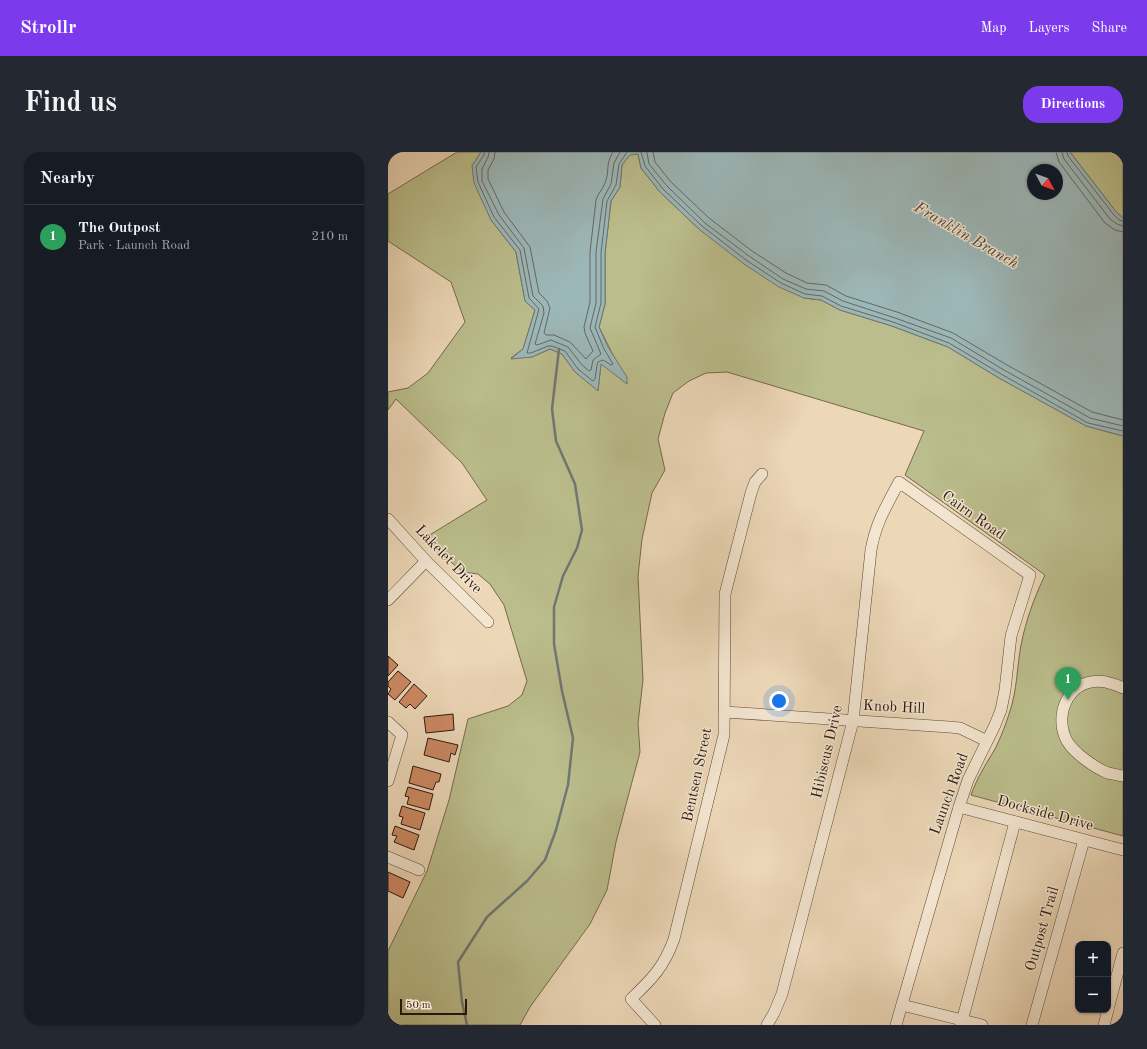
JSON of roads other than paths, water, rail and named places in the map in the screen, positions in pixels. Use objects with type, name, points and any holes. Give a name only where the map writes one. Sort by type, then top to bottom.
[{"type":"street","name":"Bentsen Street","points":[[654,1025],[631,999],[662,967],[674,939],[724,735],[724,594],[751,493],[762,474]]},
{"type":"street","name":"Cairn Road","points":[[899,482],[1030,574]]},
{"type":"street","name":"Hibiscus Drive","points":[[767,1025],[782,994],[853,721],[874,538],[882,514],[899,482]]},
{"type":"street","name":"Lakelet Drive","points":[[388,519],[426,561],[488,622]]},
{"type":"street","points":[[388,600],[426,561]]},
{"type":"street","name":"Launch Road","points":[[896,1025],[959,807],[968,780],[995,725],[1000,710],[1005,690],[1011,636],[1030,574]]},
{"type":"street","points":[[1123,688],[1100,681],[1087,682],[1074,689],[1066,699],[1062,713],[1063,727],[1067,741],[1077,753],[1091,764],[1107,772],[1123,776],[1123,780]]},
{"type":"street","name":"Knob Hill","points":[[725,712],[949,726],[960,728],[987,741]]},
{"type":"street","points":[[388,722],[402,735],[388,781]]},
{"type":"street","name":"Dockside Drive","points":[[959,807],[1123,850]]},
{"type":"street","points":[[961,1023],[1015,822]]},
{"type":"street","name":"Outpost Trail","points":[[1032,1025],[1084,840]]},
{"type":"street","points":[[388,858],[418,870]]},
{"type":"street","points":[[1111,999],[1123,953]]},
{"type":"street","points":[[902,1005],[961,1023],[982,1025]]},
{"type":"street","points":[[1104,1025],[1107,1013]]},
{"type":"water","name":"Franklin Branch","points":[[481,152],[1070,152],[1117,213],[1123,218],[1123,436],[1086,426],[999,378],[948,347],[892,326],[840,310],[821,300],[804,298],[779,287],[744,264],[700,230],[660,192],[641,168],[638,154],[630,155],[622,165],[620,187],[611,201],[605,253],[605,304],[599,327],[608,347],[627,377],[627,384],[601,364],[598,391],[575,372],[562,354],[550,349],[532,357],[511,359],[523,349],[535,310],[525,301],[516,252],[491,220],[474,183],[472,166]]},
{"type":"waterway","points":[[467,1025],[462,1002],[458,962],[487,917],[527,881],[545,860],[556,830],[568,785],[573,738],[562,691],[554,644],[554,607],[563,576],[577,548],[582,530],[575,484],[556,441],[552,409],[559,349]]},
{"type":"place","name":"The Outpost","points":[[1068,700]]}]
